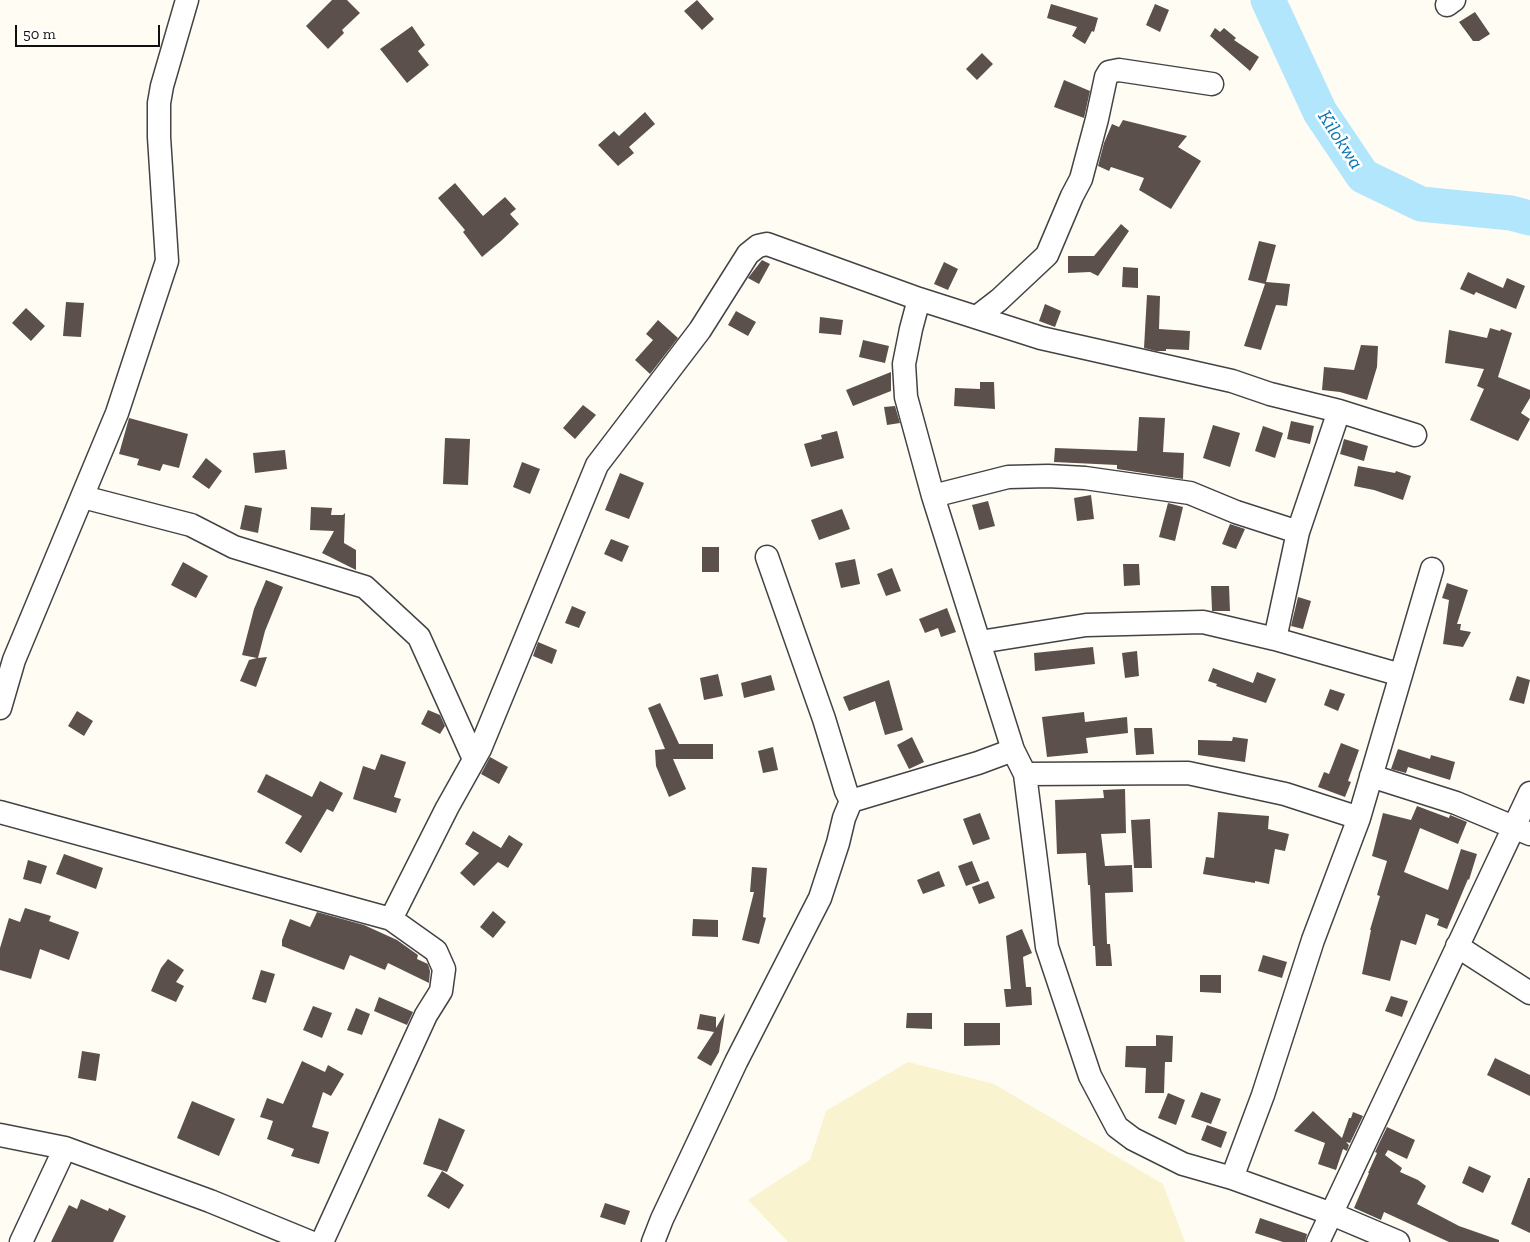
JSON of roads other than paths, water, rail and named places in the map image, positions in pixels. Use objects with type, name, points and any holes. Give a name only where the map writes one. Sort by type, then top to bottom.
[{"type":"street","points":[[0,708],[14,660],[117,413],[167,261],[159,138],[159,103],[186,0]]},
{"type":"street","points":[[977,317],[1036,268],[1047,255],[1081,179],[1106,77],[1109,72],[1119,70],[1212,84]]},
{"type":"street","points":[[391,919],[442,816],[480,749],[597,465],[700,330],[748,254],[758,246],[766,244],[919,299],[1041,338],[1223,379],[1270,394],[1339,411],[1415,435]]},
{"type":"street","points":[[919,299],[904,364],[906,397],[933,496],[1013,750],[1025,774],[1047,947],[1090,1076],[1117,1127],[1133,1139],[1183,1164],[1232,1178],[1332,1214],[1398,1242]]},
{"type":"street","points":[[1275,639],[1298,532],[1339,411]]},
{"type":"street","points":[[933,496],[1008,477],[1048,476],[1086,478],[1190,493],[1236,512],[1298,532]]},
{"type":"street","points":[[83,497],[191,525],[234,547],[364,587],[419,637],[474,759]]},
{"type":"street","points":[[653,1242],[736,1062],[820,898],[851,801],[766,557]]},
{"type":"street","points":[[1232,1178],[1263,1095],[1313,940],[1372,776],[1432,569]]},
{"type":"street","points":[[980,642],[1086,625],[1203,622],[1275,639],[1401,674]]},
{"type":"street","points":[[851,801],[978,763],[1013,750]]},
{"type":"street","points":[[1025,774],[1188,773],[1285,794],[1358,818]]},
{"type":"street","points":[[1372,776],[1456,803],[1522,830]]},
{"type":"street","points":[[1318,1242],[1457,946],[1522,830],[1530,793]]},
{"type":"street","points":[[0,812],[391,919],[436,951],[444,969],[441,991],[426,1015],[322,1242]]},
{"type":"street","points":[[1457,946],[1530,993]]},
{"type":"street","points":[[0,1135],[65,1148],[210,1201],[310,1242]]},
{"type":"street","points":[[21,1242],[65,1148]]},
{"type":"waterway","name":"Kilokwa","points":[[1268,0],[1320,112],[1363,176],[1421,204],[1511,213],[1530,218]]}]
